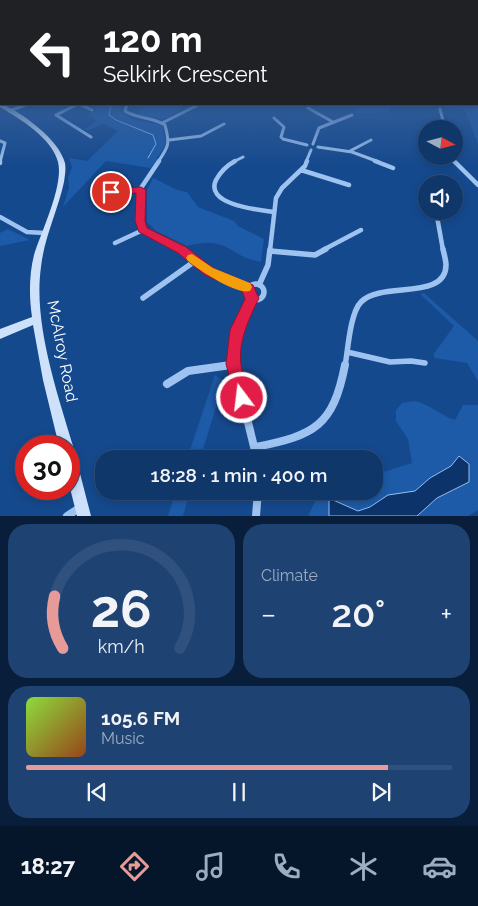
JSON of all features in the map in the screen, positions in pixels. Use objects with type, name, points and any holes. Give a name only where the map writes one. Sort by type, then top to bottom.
[{"type":"street","points":[[19,118],[40,132],[61,160],[63,176],[54,204]]},
{"type":"street","points":[[62,118],[91,137]]},
{"type":"street","points":[[137,118],[162,123],[166,126],[169,140],[168,147],[141,190],[140,221],[143,230],[182,250],[209,271],[248,288]]},
{"type":"street","points":[[162,123],[172,118]]},
{"type":"street","points":[[274,118],[284,127],[283,139],[307,145],[313,144],[318,147],[350,151],[393,168]]},
{"type":"street","points":[[326,118],[333,122]]},
{"type":"street","points":[[313,144],[318,129],[344,118]]},
{"type":"street","points":[[169,140],[201,136],[224,124]]},
{"type":"street","points":[[350,151],[372,140]]},
{"type":"street","points":[[0,141],[5,143],[0,163]]},
{"type":"street","points":[[307,145],[307,148],[311,150],[316,150],[318,147]]},
{"type":"street","points":[[259,285],[266,270],[270,252],[276,198],[282,188],[306,164],[311,150]]},
{"type":"street","points":[[243,157],[219,173],[215,187],[216,193],[231,204],[274,212]]},
{"type":"street","points":[[455,165],[478,186]]},
{"type":"street","points":[[301,170],[349,185]]},
{"type":"street","points":[[111,192],[141,190]]},
{"type":"street","name":"McAlroy Road","points":[[54,204],[36,268],[34,292],[37,319],[63,435]]},
{"type":"street","points":[[0,217],[27,232],[45,232]]},
{"type":"street","points":[[256,447],[312,430],[331,414],[339,395],[355,313],[364,299],[379,292],[429,286],[442,277],[446,265],[438,220]]},
{"type":"street","points":[[115,243],[143,230]]},
{"type":"street","points":[[270,252],[316,255],[361,230]]},
{"type":"street","points":[[143,298],[195,261]]},
{"type":"street","points":[[253,285],[259,285],[264,289],[263,295],[259,298],[252,298],[248,294],[248,288],[253,285]]},
{"type":"street","points":[[252,298],[237,330],[234,364],[256,450]]},
{"type":"street","points":[[0,334],[37,319]]},
{"type":"street","points":[[347,352],[390,362],[411,361],[425,363]]},
{"type":"street","points":[[167,384],[188,371],[234,364]]},
{"type":"street","points":[[256,516],[257,500]]},
{"type":"street","points":[[67,516],[83,511]]},
{"type":"shaded area","points":[[94,118],[131,118],[158,125],[163,127],[166,144],[151,168],[106,161],[63,207],[69,188],[68,178],[72,167],[69,158],[87,161],[118,131],[104,124],[88,130],[84,129],[97,121]]},
{"type":"shaded area","points":[[468,118],[478,118],[478,144]]},
{"type":"shaded area","points":[[153,178],[175,189],[187,192],[198,207],[234,221],[238,226],[264,239],[261,262],[212,243],[187,246],[156,231],[147,222],[147,190]]},
{"type":"shaded area","points":[[8,229],[30,240],[0,246],[0,233]]},
{"type":"shaded area","points":[[424,293],[478,341],[478,381],[467,363],[435,358],[433,355],[454,326],[420,294]]},
{"type":"shaded area","points":[[215,375],[224,381],[203,450],[190,450]]},
{"type":"shaded area","points":[[415,401],[455,420],[463,405],[478,405],[478,510],[468,516],[308,516],[316,500],[383,500],[383,472],[412,463],[408,439],[396,421],[396,410],[402,403]]},
{"type":"shaded area","points":[[459,456],[469,464],[469,482],[437,498],[417,516],[329,516],[329,500],[358,511],[370,507],[388,495],[415,491],[430,478],[451,466]]},
{"type":"shaded area","points":[[173,500],[187,500],[183,516],[168,516]]},
{"type":"waterway","points":[[113,118],[153,135],[156,144],[148,158]]},
{"type":"slow traffic","points":[[192,258],[209,271],[245,287]]},
{"type":"route","points":[[111,192],[141,190],[140,221],[143,230],[182,250],[209,271],[248,288],[248,294],[252,298],[240,321],[235,345],[234,364],[242,398]]}]
